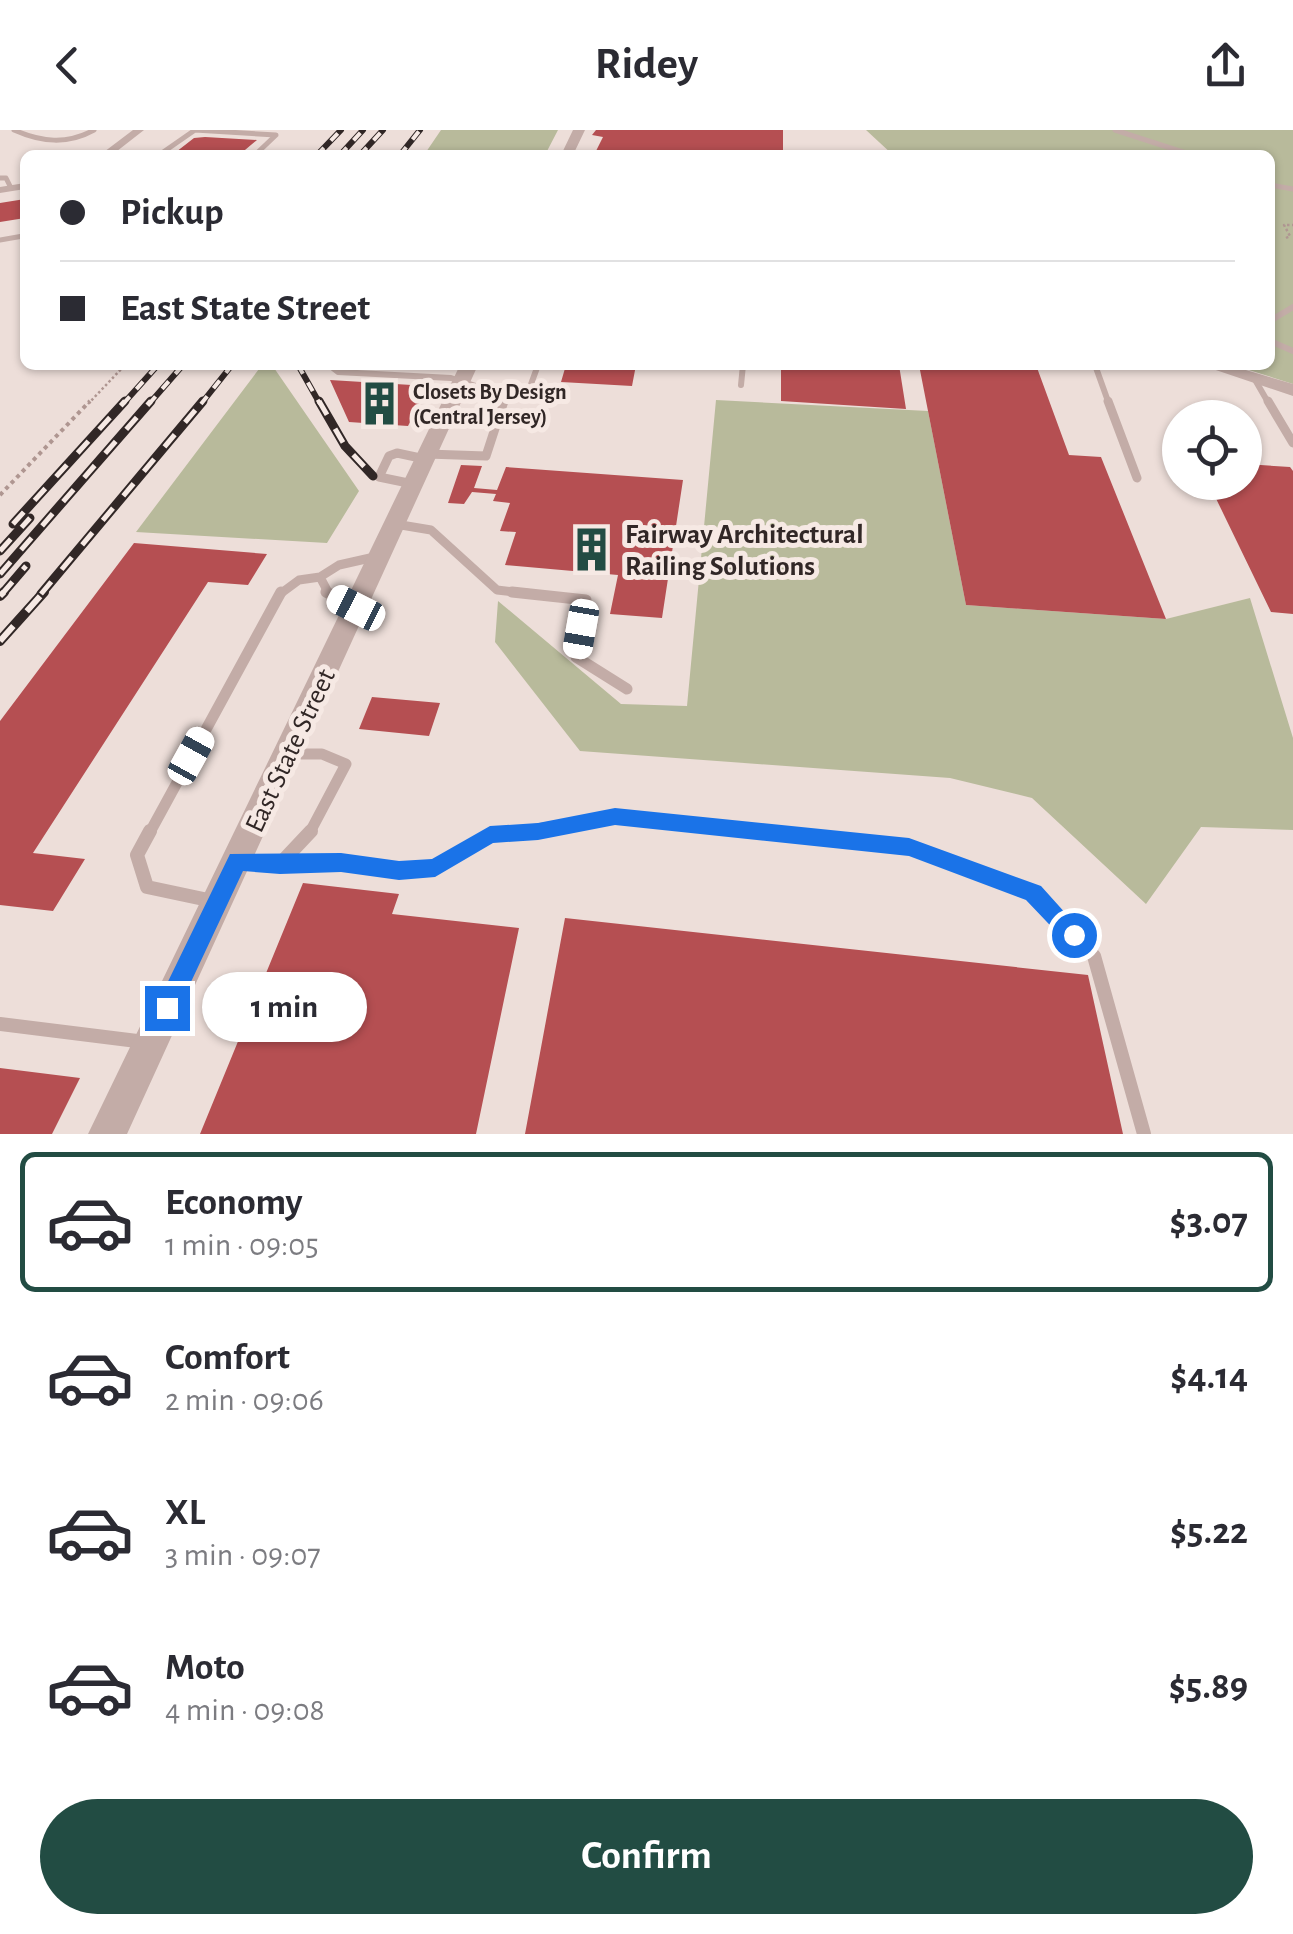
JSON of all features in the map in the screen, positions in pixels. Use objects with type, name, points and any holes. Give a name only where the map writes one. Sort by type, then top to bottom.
[{"type":"street","points":[[112,150],[139,130]]},
{"type":"street","points":[[1227,370],[1293,390]]},
{"type":"street","name":"East State Street","points":[[107,1134],[465,373]]},
{"type":"lane","points":[[14,130],[30,138],[60,141],[82,138],[94,130]]},
{"type":"lane","points":[[166,150],[195,130],[276,135],[260,150]]},
{"type":"lane","points":[[1116,130],[1177,150]]},
{"type":"lane","points":[[0,178],[6,178],[6,189]]},
{"type":"lane","points":[[335,370],[465,373],[479,387],[544,388]]},
{"type":"lane","points":[[530,388],[536,370]]},
{"type":"lane","points":[[741,385],[742,370]]},
{"type":"lane","points":[[1097,370],[1137,478]]},
{"type":"lane","points":[[1254,378],[1293,444]]},
{"type":"lane","points":[[422,466],[486,456],[509,387]]},
{"type":"lane","points":[[394,524],[431,530],[496,590],[586,600],[576,657],[627,689]]},
{"type":"lane","points":[[218,902],[147,887],[137,855],[281,592],[299,580],[320,578],[339,564],[380,556]]},
{"type":"lane","points":[[320,578],[327,592],[356,608]]},
{"type":"lane","points":[[280,865],[310,834],[346,764],[322,754],[288,754]]},
{"type":"lane","points":[[237,861],[280,865],[341,862],[399,871],[435,868],[490,835],[538,832],[615,816],[909,847],[1034,893],[1094,956],[1144,1134]]},
{"type":"lane","points":[[0,1024],[150,1043]]},
{"type":"path","points":[[1286,238],[1290,234],[1284,226],[1293,224]]},
{"type":"path","points":[[0,495],[120,370]]},
{"type":"green space","points":[[441,130],[558,130],[548,150],[427,150]]},
{"type":"green space","points":[[866,130],[1293,130],[1293,384],[1249,370],[1275,370],[1275,150],[888,150]]},
{"type":"green space","points":[[258,370],[275,370],[359,491],[327,543],[136,532]]},
{"type":"green space","points":[[716,400],[928,411],[966,605],[1166,619],[1250,598],[1293,738],[1293,830],[1201,827],[1146,904],[1032,798],[950,778],[580,751],[495,642],[498,601],[621,704],[687,706]]},
{"type":"building","points":[[596,130],[783,130],[783,150],[596,150],[603,137],[592,135]]},
{"type":"building","points":[[194,138],[257,140],[245,150],[179,150]]},
{"type":"building","points":[[20,200],[20,219],[0,222],[0,203]]},
{"type":"building","points":[[565,370],[635,370],[632,386],[561,382]]},
{"type":"building","points":[[781,370],[900,370],[906,409],[781,401]]},
{"type":"building","points":[[920,370],[1038,370],[1069,455],[1101,457],[1166,619],[966,605]]},
{"type":"building","name":"Closets By Design (Central Jersey)","points":[[330,380],[428,386],[408,426],[349,422]]},
{"type":"building","name":"Fairway Architectural Railing Solutions","points":[[461,465],[482,466],[474,488],[497,490],[506,467],[683,480],[662,618],[610,614],[618,575],[505,565],[516,532],[500,531],[510,503],[493,501],[496,494],[472,492],[464,504],[448,503]]},
{"type":"building","points":[[1262,465],[1290,467],[1293,471],[1293,614],[1271,612],[1217,500],[1262,500]]},
{"type":"building","points":[[134,543],[267,554],[248,585],[208,582],[33,853],[85,859],[53,911],[0,905],[0,721]]},
{"type":"building","points":[[372,697],[440,703],[429,736],[359,729]]},
{"type":"building","points":[[303,883],[399,894],[392,914],[519,928],[476,1134],[200,1134]]},
{"type":"building","points":[[565,918],[1088,975],[1123,1134],[525,1134]]},
{"type":"building","points":[[0,1068],[80,1078],[52,1134],[0,1134]]},
{"type":"railway","points":[[322,150],[341,130]]},
{"type":"railway","points":[[345,150],[363,130]]},
{"type":"railway","points":[[365,150],[383,130]]},
{"type":"railway","points":[[404,150],[420,130]]},
{"type":"railway","points":[[123,404],[154,370]]},
{"type":"railway","points":[[149,404],[179,370]]},
{"type":"railway","points":[[201,404],[228,370]]},
{"type":"railway","points":[[301,370],[320,404]]},
{"type":"railway","points":[[13,524],[125,401]]},
{"type":"railway","points":[[0,574],[151,401]]},
{"type":"railway","points":[[41,594],[203,401]]},
{"type":"railway","points":[[319,401],[345,446],[373,476]]},
{"type":"railway","points":[[0,551],[30,518]]},
{"type":"railway","points":[[2,594],[26,566]]},
{"type":"railway","points":[[0,641],[44,592]]},
{"type":"place","name":"Closets By Design (Central Jersey)","points":[[380,404]]},
{"type":"place","name":"Fairway Architectural Railing Solutions","points":[[592,549]]},
{"type":"route","points":[[167,1008],[237,861],[280,865],[341,862],[399,871],[435,868],[490,835],[538,832],[615,816],[909,847],[1034,893],[1074,935]]}]
